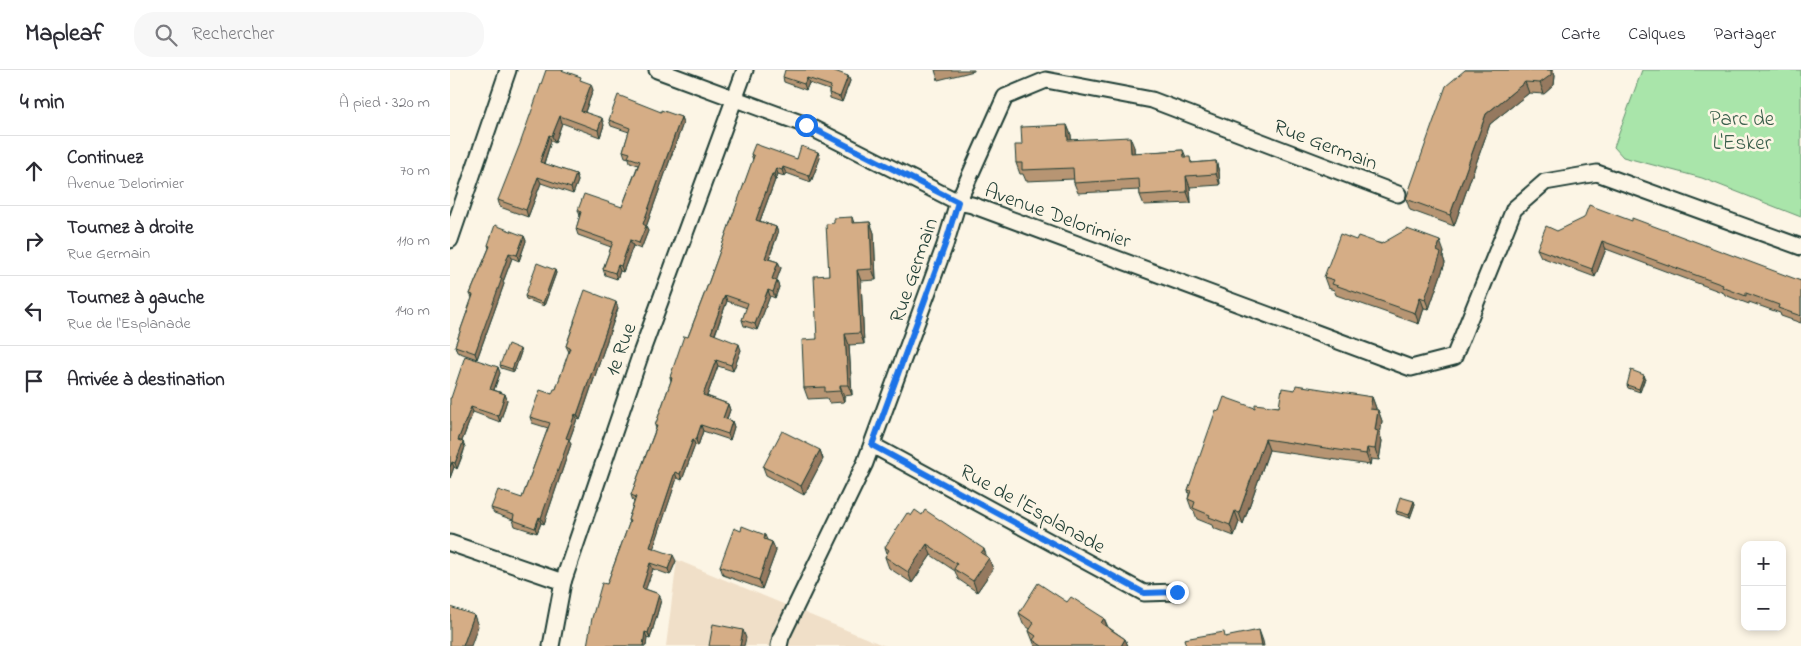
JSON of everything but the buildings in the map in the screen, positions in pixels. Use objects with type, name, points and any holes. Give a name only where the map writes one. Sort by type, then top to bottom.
[{"type":"street","points":[[450,240],[508,70]]},
{"type":"street","name":"Avenue Delorimier","points":[[657,70],[806,125],[958,202],[972,205],[1411,368],[1454,357],[1514,209],[1545,182],[1597,173],[1801,247]]},
{"type":"street","name":"1e Rue","points":[[551,646],[563,582],[640,356],[745,70]]},
{"type":"street","name":"Rue Germain","points":[[779,646],[781,637],[872,445],[945,245],[958,202],[1005,97],[1046,80],[1152,100],[1398,194]]},
{"type":"street","name":"Rue de l'Esplanade","points":[[872,445],[1144,593],[1177,592]]},
{"type":"street","points":[[450,543],[563,582]]},
{"type":"shaded area","points":[[677,560],[885,646],[666,646]]},
{"type":"green space","name":"Parc de L'Esker","points":[[1642,70],[1801,70],[1801,217],[1702,178],[1623,157],[1614,147]]},
{"type":"route","points":[[806,125],[958,202],[945,245],[872,445],[1144,593],[1177,592]]}]
